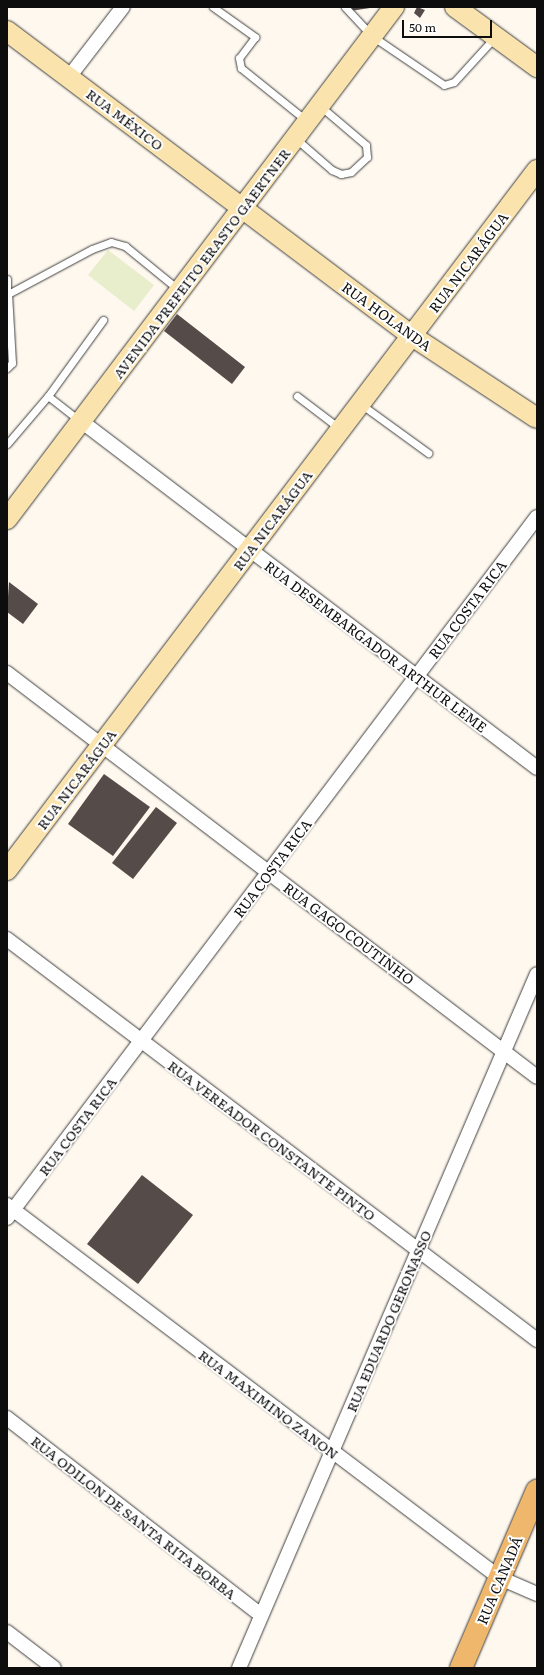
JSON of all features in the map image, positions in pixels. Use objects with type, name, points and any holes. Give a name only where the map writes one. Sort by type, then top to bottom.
[{"type":"main road","points":[[455,7],[537,67]]},
{"type":"main road","name":"AVENIDA PREFEITO ERASTO GAERTNER","points":[[7,519],[308,122],[391,9]]},
{"type":"main road","name":"RUA MÉXICO","points":[[7,31],[242,208]]},
{"type":"main road","name":"RUA NICARÁGUA","points":[[7,870],[537,170]]},
{"type":"main road","name":"RUA HOLANDA","points":[[242,208],[412,336],[537,418]]},
{"type":"main road","name":"RUA CANADÁ","points":[[461,1668],[537,1491]]},
{"type":"street","points":[[69,77],[123,7]]},
{"type":"street","name":"RUA DESEMBARGADOR ARTHUR LEME","points":[[81,421],[537,768]]},
{"type":"street","name":"RUA COSTA RICA","points":[[9,1211],[141,1041],[537,517]]},
{"type":"street","name":"RUA GAGO COUTINHO","points":[[7,673],[537,1077]]},
{"type":"street","name":"RUA VEREADOR CONSTANTE PINTO","points":[[7,939],[537,1340]]},
{"type":"street","name":"RUA EDUARDO GERONASSO","points":[[239,1668],[537,974]]},
{"type":"street","name":"RUA MAXIMINO ZANON","points":[[9,1211],[500,1578],[537,1594]]},
{"type":"street","name":"RUA ODILON DE SANTA RITA BORBA","points":[[7,1418],[261,1616]]},
{"type":"street","points":[[7,1632],[54,1668]]},
{"type":"lane","points":[[213,7],[255,37],[239,58],[241,68],[308,122]]},
{"type":"lane","points":[[347,8],[372,36],[444,85],[454,82],[495,36]]},
{"type":"lane","points":[[295,138],[332,170],[342,174],[351,172],[367,157],[368,150],[366,144],[320,105]]},
{"type":"lane","points":[[8,294],[92,249],[111,242],[125,246],[180,290]]},
{"type":"lane","points":[[7,279],[12,363],[7,368]]},
{"type":"lane","points":[[7,444],[48,396],[103,320]]},
{"type":"lane","points":[[48,396],[81,421]]},
{"type":"lane","points":[[298,396],[341,430]]},
{"type":"lane","points":[[360,404],[428,453]]},
{"type":"green space","points":[[108,250],[154,285],[134,311],[88,275]]},
{"type":"building","points":[[350,7],[370,7],[370,8],[350,11]]},
{"type":"building","points":[[417,7],[425,10],[420,18],[414,13]]},
{"type":"building","points":[[177,314],[245,367],[232,384],[164,331]]},
{"type":"building","points":[[9,582],[38,604],[23,624],[7,612]]},
{"type":"building","points":[[104,774],[150,807],[113,856],[68,824]]},
{"type":"building","points":[[156,807],[177,823],[133,879],[112,863]]},
{"type":"building","points":[[142,1175],[193,1215],[138,1284],[87,1244]]}]
